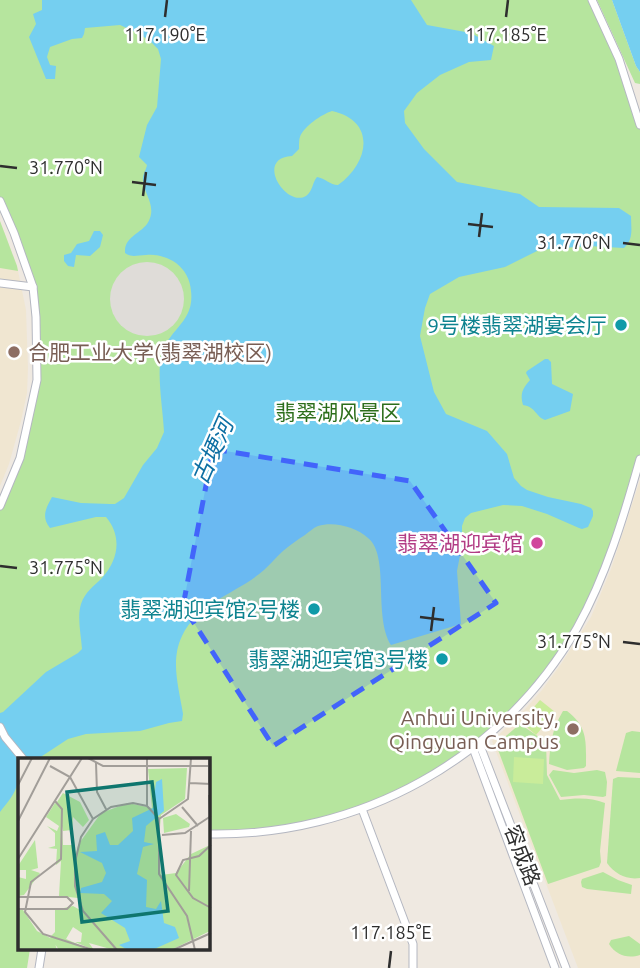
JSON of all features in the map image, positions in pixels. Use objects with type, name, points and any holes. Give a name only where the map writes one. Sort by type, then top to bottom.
[{"type":"street","points":[[592,0],[616,52],[640,125]]},
{"type":"street","points":[[0,201],[33,287],[37,380],[20,458],[0,506]]},
{"type":"street","points":[[0,283],[33,287]]},
{"type":"street","points":[[210,834],[283,830],[362,809],[416,784],[476,745],[515,711],[552,666],[593,597],[605,569],[640,458]]},
{"type":"street","points":[[0,727],[22,758]]},
{"type":"street","name":"容成路","points":[[476,745],[555,968]]},
{"type":"street","name":"容成路","points":[[476,745],[566,968]]},
{"type":"street","points":[[362,809],[413,944],[413,968]]},
{"type":"street","points":[[40,968],[42,950]]},
{"type":"highlighted area","points":[[213,449],[410,481],[496,603],[273,746],[183,606]]},
{"type":"shaded area","name":"合肥工业大学(翡翠湖校区)","points":[[0,221],[17,266],[26,310],[28,368],[27,393],[21,421],[0,486]]},
{"type":"shaded area","points":[[147,262],[168,268],[178,278],[184,299],[178,320],[168,330],[147,336],[126,330],[116,320],[110,299],[116,278],[126,268]]},
{"type":"shaded area","name":"Anhui University, Qingyuan Campus","points":[[640,480],[640,968],[578,968],[492,741],[542,690],[591,617],[611,569]]},
{"type":"green space","name":"翡翠湖风景区","points":[[0,0],[592,0],[607,32],[640,125],[640,459],[593,597],[552,666],[493,732],[408,789],[318,822],[210,834],[210,758],[23,758],[0,727],[0,506],[9,488],[37,380],[33,287],[0,201]]},
{"type":"green space","points":[[597,0],[612,0],[640,72],[640,84],[635,83]]},
{"type":"green space","points":[[0,221],[17,266],[18,271],[0,268]]},
{"type":"green space","points":[[540,700],[555,712],[536,735],[521,722]]},
{"type":"green space","points":[[563,711],[574,717],[582,729],[586,750],[584,768],[567,770],[549,764],[552,737]]},
{"type":"green space","points":[[520,724],[546,742],[547,775],[560,800],[583,798],[605,803],[599,867],[548,884],[497,747],[499,742]]},
{"type":"green space","points":[[640,732],[640,773],[616,771],[626,733]]},
{"type":"green space","points":[[0,740],[18,766],[18,950],[30,950],[27,968],[0,968]]},
{"type":"green space","points":[[514,757],[544,759],[543,784],[513,782]]},
{"type":"green space","points":[[553,770],[574,773],[597,770],[605,772],[606,796],[561,797],[549,775]]},
{"type":"green space","points":[[640,778],[640,878],[621,875],[607,863],[613,779]]},
{"type":"green space","points":[[603,872],[632,885],[631,894],[582,887],[582,879]]},
{"type":"green space","points":[[629,936],[640,944],[640,955],[622,955],[609,944],[611,940]]},
{"type":"water","name":"古埂河","points":[[42,0],[411,0],[427,25],[471,33],[494,46],[491,60],[469,62],[440,75],[417,93],[404,111],[405,123],[424,149],[457,182],[520,194],[539,207],[619,208],[631,216],[631,233],[624,248],[588,246],[539,250],[505,267],[459,277],[430,294],[420,336],[434,392],[446,414],[487,431],[507,454],[514,478],[527,490],[591,508],[593,516],[588,527],[582,529],[522,506],[503,505],[471,513],[462,526],[457,571],[461,624],[391,645],[383,619],[380,572],[375,547],[363,534],[351,528],[331,524],[316,527],[254,578],[208,606],[189,624],[178,645],[176,665],[182,721],[140,731],[86,734],[68,739],[39,758],[18,758],[16,789],[0,812],[0,713],[46,672],[82,649],[79,620],[81,604],[87,593],[108,571],[115,555],[115,532],[106,517],[50,528],[45,516],[46,509],[52,497],[81,503],[110,504],[124,498],[143,465],[157,448],[164,432],[161,357],[169,339],[185,319],[191,302],[188,279],[176,263],[158,256],[132,256],[125,253],[128,242],[144,228],[151,213],[143,178],[147,165],[139,157],[147,125],[157,107],[161,59],[158,49],[140,34],[120,25],[85,28],[82,38],[50,47],[47,57],[50,65],[56,66],[55,79],[46,79],[29,37],[36,24],[33,14],[42,10]],"holes":[[[332,111],[346,116],[362,133],[362,155],[356,166],[338,185],[317,177],[310,192],[298,198],[283,189],[274,173],[275,165],[299,149],[299,139],[309,125]]]},
{"type":"water","points":[[612,0],[640,0],[640,72],[636,66]]},
{"type":"water","points":[[94,231],[100,231],[103,235],[100,247],[90,256],[76,255],[74,267],[68,266],[64,255],[71,253],[77,244],[89,241]]},
{"type":"water","points":[[545,359],[551,362],[552,384],[573,394],[570,411],[545,420],[523,405],[522,395],[530,380],[527,371]]},
{"type":"place","name":"9号楼翡翠湖宴会厅","points":[[621,325]]},
{"type":"place","name":"合肥工业大学(翡翠湖校区)","points":[[14,352]]},
{"type":"place","name":"翡翠湖迎宾馆","points":[[537,543]]},
{"type":"place","name":"翡翠湖迎宾馆2号楼","points":[[314,609]]},
{"type":"place","name":"翡翠湖迎宾馆3号楼","points":[[442,659]]},
{"type":"place","name":"Anhui University, Qingyuan Campus","points":[[573,729]]}]
